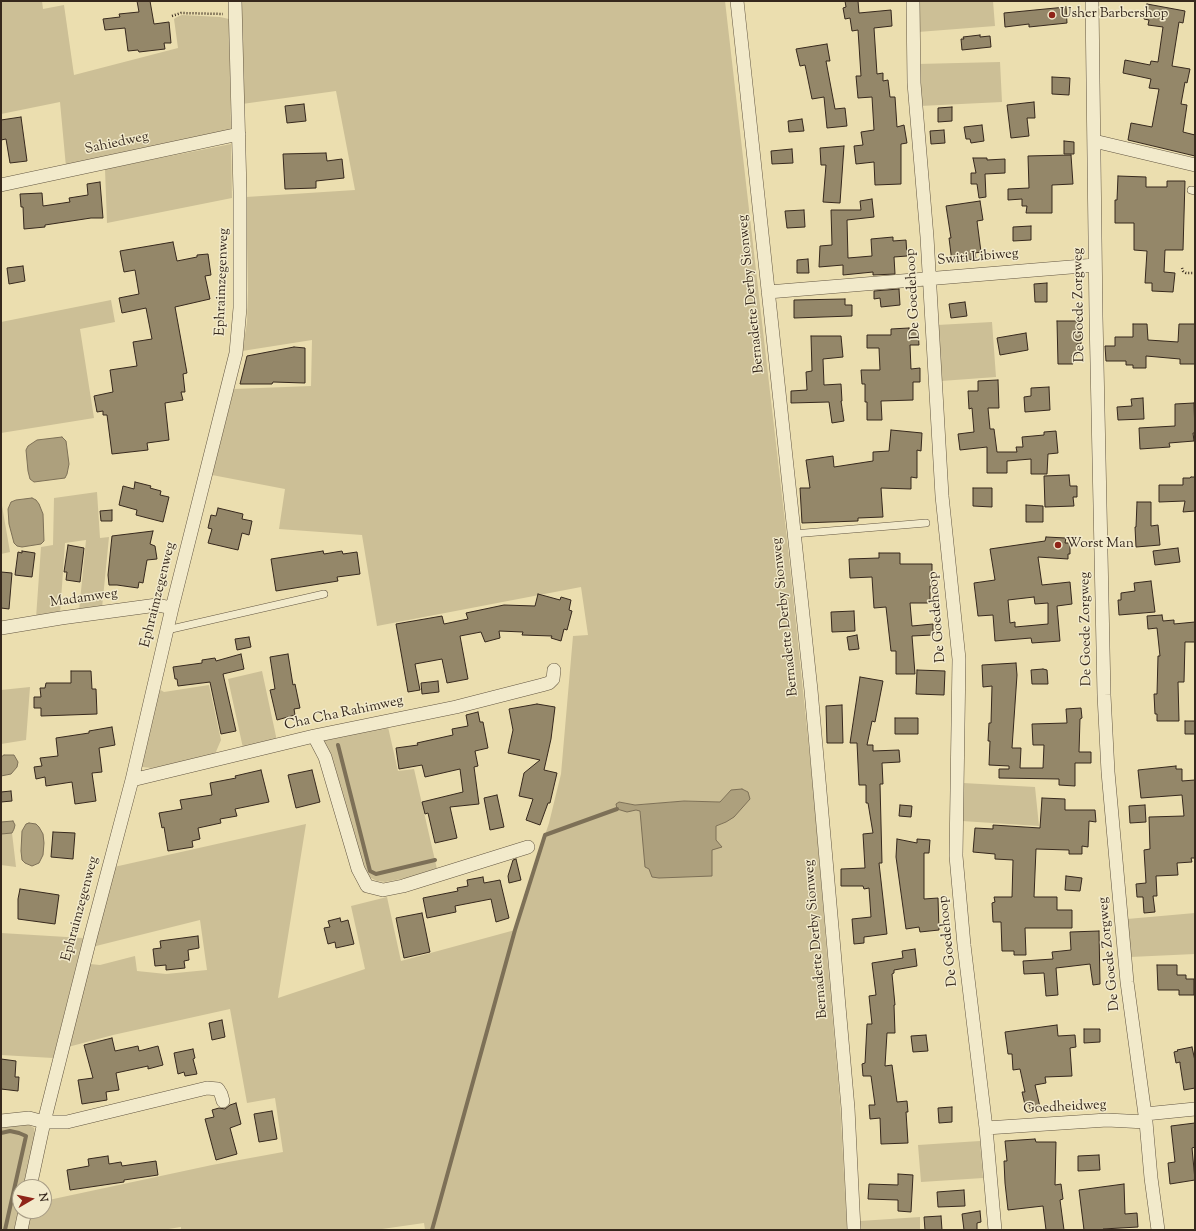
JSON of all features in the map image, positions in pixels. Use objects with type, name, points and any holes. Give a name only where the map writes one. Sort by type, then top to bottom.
[{"type":"street","name":"Bernadette Derby Sionweg","points":[[737,1],[810,690],[848,1108],[854,1230]]},
{"type":"street","name":"De Goedehoop","points":[[912,1],[914,83],[927,237],[942,496],[959,659],[956,856],[964,945],[986,1128],[995,1230]]},
{"type":"street","name":"De Goede Zorgweg","points":[[1092,1],[1095,265],[1104,694],[1108,772],[1127,982],[1146,1118],[1151,1178],[1158,1230]]},
{"type":"street","name":"Ephraimzegenweg","points":[[32,1179],[44,1122],[132,780],[172,608],[236,353],[240,308],[240,192],[236,7]]},
{"type":"street","name":"Sahiedweg","points":[[1,185],[239,134]]},
{"type":"street","points":[[1094,141],[1195,165]]},
{"type":"street","name":"Switi Libiweg","points":[[768,292],[1095,265]]},
{"type":"street","name":"Madamweg","points":[[1,628],[61,618],[157,606],[172,608]]},
{"type":"street","name":"Cha Cha Rahimweg","points":[[132,780],[314,736],[456,707],[542,685],[549,683],[553,679],[554,670]]},
{"type":"street","points":[[314,736],[325,757],[358,868],[367,886],[383,890],[403,886],[528,847]]},
{"type":"street","points":[[1,1121],[29,1118],[44,1122],[68,1122],[207,1088],[218,1089],[222,1094],[223,1101]]},
{"type":"street","name":"Goedheidweg","points":[[986,1128],[1146,1118],[1195,1109]]},
{"type":"street","points":[[20,1230],[23,1219]]},
{"type":"lane","points":[[793,534],[926,523]]},
{"type":"lane","points":[[167,630],[324,594]]},
{"type":"path","points":[[172,16],[181,13],[236,7]]},
{"type":"path","points":[[1182,268],[1182,271],[1186,273],[1195,273]]},
{"type":"shaded area","points":[[1,1],[42,1],[43,9],[64,5],[74,75],[178,48],[174,19],[182,15],[220,17],[229,19],[231,128],[228,131],[66,167],[60,102],[1,114]]},
{"type":"shaded area","points":[[241,1],[725,1],[788,548],[814,796],[840,1101],[847,1230],[425,1230],[424,1223],[375,1230],[181,1230],[181,1227],[162,1230],[25,1230],[27,1219],[52,1219],[52,1199],[212,1165],[283,1152],[275,1098],[247,1103],[230,1009],[113,1035],[68,1047],[90,964],[100,965],[135,956],[137,971],[166,974],[207,970],[200,920],[92,947],[114,867],[306,824],[278,998],[365,969],[351,906],[387,897],[401,961],[515,930],[549,823],[561,774],[573,636],[588,635],[581,587],[377,626],[362,535],[279,529],[285,489],[212,475],[234,389],[311,386],[312,340],[242,351],[247,323],[248,291],[246,197],[355,190],[336,91],[242,104]],"holes":[[[731,790],[726,822],[716,826],[716,840],[712,850],[641,815],[640,811],[632,811],[619,802],[635,805],[684,801],[720,802]]]},
{"type":"shaded area","points":[[918,1],[993,1],[995,26],[918,32]]},
{"type":"shaded area","points":[[1000,62],[1002,102],[920,106],[917,64]]},
{"type":"shaded area","points":[[231,144],[232,198],[107,223],[105,169]]},
{"type":"shaded area","points":[[111,300],[115,322],[80,329],[94,418],[1,433],[1,322]]},
{"type":"shaded area","points":[[992,322],[996,377],[941,381],[937,325]]},
{"type":"shaded area","points":[[62,437],[66,441],[69,464],[65,478],[34,482],[30,479],[28,471],[26,450],[28,446],[37,440]]},
{"type":"shaded area","points":[[97,492],[100,538],[109,537],[102,608],[79,611],[86,540],[65,543],[60,614],[36,618],[41,547],[53,545],[54,498]]},
{"type":"shaded area","points":[[32,498],[39,504],[43,514],[44,541],[41,544],[22,547],[17,546],[14,543],[9,524],[8,509],[11,502]]},
{"type":"shaded area","points":[[1,500],[10,552],[1,554]]},
{"type":"shaded area","points":[[262,671],[277,741],[243,748],[228,679]]},
{"type":"shaded area","points":[[209,685],[221,740],[215,754],[211,757],[152,768],[142,767],[141,762],[159,689],[164,692]]},
{"type":"shaded area","points":[[30,687],[26,740],[1,744],[1,690]]},
{"type":"shaded area","points":[[388,727],[398,771],[414,769],[437,869],[427,874],[385,882],[377,881],[369,877],[363,870],[322,740]]},
{"type":"shaded area","points":[[4,755],[14,755],[18,762],[17,767],[11,774],[1,776],[1,757]]},
{"type":"shaded area","points":[[963,783],[1035,787],[1039,826],[962,821]]},
{"type":"shaded area","points":[[742,789],[748,792],[750,799],[734,817],[716,826],[716,840],[722,847],[712,850],[712,876],[652,877],[649,869],[645,867],[640,811],[636,810],[627,812],[617,809],[616,804],[619,802],[635,805],[684,801],[720,802],[731,790]]},
{"type":"shaded area","points":[[13,821],[15,825],[12,833],[1,834],[1,822]]},
{"type":"shaded area","points":[[26,824],[36,824],[39,827],[43,834],[44,843],[43,855],[39,863],[32,866],[22,860],[21,851],[22,831]]},
{"type":"shaded area","points":[[12,833],[16,867],[1,865],[1,834]]},
{"type":"shaded area","points":[[1195,913],[1195,954],[1130,957],[1127,919]]},
{"type":"shaded area","points":[[1,933],[83,938],[53,1058],[1,1055]]},
{"type":"shaded area","points":[[28,1124],[34,1128],[35,1136],[25,1179],[12,1179],[12,1219],[16,1219],[14,1230],[1,1230],[1,1126]]},
{"type":"shaded area","points":[[980,1141],[983,1178],[921,1182],[918,1145]]},
{"type":"shaded area","points":[[920,1217],[920,1230],[860,1230],[860,1221]]},
{"type":"building","points":[[137,1],[150,1],[154,24],[169,22],[171,43],[164,43],[165,49],[139,52],[138,50],[128,51],[125,28],[105,30],[103,19],[120,17],[119,14],[139,12]]},
{"type":"building","points":[[845,1],[858,1],[859,13],[891,10],[892,26],[874,28],[877,74],[883,73],[883,81],[888,80],[890,97],[895,97],[897,127],[904,125],[907,143],[901,144],[901,184],[875,185],[874,162],[856,164],[854,146],[863,145],[861,132],[874,130],[872,97],[858,98],[856,76],[861,76],[858,30],[852,31],[850,18],[845,19],[843,8],[846,7]]},
{"type":"building","points":[[1147,4],[1185,11],[1183,23],[1179,22],[1172,66],[1190,69],[1187,83],[1185,82],[1181,104],[1187,105],[1183,132],[1195,135],[1195,156],[1128,140],[1131,123],[1152,127],[1159,89],[1149,88],[1151,79],[1123,73],[1125,60],[1150,65],[1151,61],[1158,62],[1163,27],[1148,25],[1149,20],[1144,19]]},
{"type":"building","points":[[1066,7],[1067,23],[1029,27],[1029,24],[1005,27],[1004,13]]},
{"type":"building","points":[[980,35],[980,37],[990,36],[991,47],[962,50],[961,39],[964,39],[963,37]]},
{"type":"building","points":[[827,44],[830,61],[826,61],[835,109],[845,108],[847,126],[827,128],[824,97],[812,99],[805,65],[800,66],[796,49]]},
{"type":"building","points":[[1052,77],[1070,78],[1069,95],[1052,94]]},
{"type":"building","points":[[1034,102],[1035,118],[1027,118],[1029,136],[1011,138],[1007,105]]},
{"type":"building","points":[[304,104],[306,121],[287,123],[285,106]]},
{"type":"building","points":[[952,107],[952,121],[938,122],[938,108]]},
{"type":"building","points":[[21,117],[27,161],[10,163],[6,139],[1,140],[1,120]]},
{"type":"building","points":[[802,119],[804,131],[789,132],[788,121]]},
{"type":"building","points":[[982,125],[984,141],[971,143],[970,139],[966,139],[964,127]]},
{"type":"building","points":[[944,130],[945,143],[931,144],[930,131]]},
{"type":"building","points":[[1064,141],[1074,142],[1074,154],[1064,154]]},
{"type":"building","points":[[844,146],[840,203],[823,202],[826,165],[821,165],[820,148]]},
{"type":"building","points":[[792,149],[793,163],[772,164],[771,151]]},
{"type":"building","points":[[326,153],[327,161],[342,159],[344,178],[316,181],[316,188],[285,189],[283,154]]},
{"type":"building","points":[[1071,155],[1073,184],[1052,185],[1052,213],[1026,213],[1027,206],[1022,206],[1022,199],[1008,200],[1008,189],[1029,188],[1028,156]]},
{"type":"building","points":[[973,158],[987,158],[987,160],[1005,159],[1005,173],[985,174],[986,197],[979,198],[977,184],[971,184],[971,173],[976,173]]},
{"type":"building","points":[[1118,176],[1146,177],[1146,187],[1167,187],[1167,181],[1185,181],[1183,250],[1165,250],[1164,272],[1175,273],[1173,292],[1152,291],[1152,283],[1145,283],[1147,251],[1134,250],[1134,223],[1115,223],[1115,200],[1117,200]]},
{"type":"building","points":[[100,182],[103,218],[91,218],[45,225],[45,227],[24,229],[23,207],[21,207],[20,194],[42,193],[43,206],[70,202],[69,198],[88,195],[87,184]]},
{"type":"building","points":[[872,199],[874,217],[847,220],[848,258],[872,256],[871,239],[893,237],[893,241],[906,240],[907,256],[894,257],[895,274],[873,275],[873,272],[843,275],[843,265],[819,267],[820,246],[832,245],[831,210],[861,210],[860,201]]},
{"type":"building","points":[[980,201],[983,220],[977,221],[981,252],[975,253],[976,259],[952,262],[949,238],[951,238],[946,206]]},
{"type":"building","points":[[804,210],[805,227],[787,228],[785,211]]},
{"type":"building","points":[[1031,226],[1031,240],[1013,241],[1013,227]]},
{"type":"building","points":[[173,242],[177,261],[197,257],[197,255],[208,254],[211,275],[205,276],[210,299],[175,307],[187,373],[183,374],[185,392],[181,392],[183,400],[165,403],[169,440],[147,443],[148,450],[112,454],[107,415],[103,415],[103,411],[97,412],[94,396],[113,392],[110,370],[137,366],[133,342],[152,339],[146,308],[122,313],[119,298],[139,294],[135,270],[124,272],[120,251]]},
{"type":"building","points":[[808,259],[809,273],[797,273],[797,260]]},
{"type":"building","points":[[23,266],[25,281],[9,284],[7,268]]},
{"type":"building","points":[[1047,283],[1047,302],[1035,302],[1034,284]]},
{"type":"building","points":[[899,289],[900,305],[881,307],[880,298],[874,299],[874,291]]},
{"type":"building","points":[[845,299],[845,305],[852,305],[852,316],[794,318],[794,300]]},
{"type":"building","points":[[965,302],[967,316],[951,318],[949,304]]},
{"type":"building","points":[[1057,321],[1077,321],[1077,329],[1081,329],[1081,344],[1077,344],[1077,355],[1072,355],[1073,364],[1058,364]]},
{"type":"building","points":[[1133,324],[1147,324],[1148,340],[1178,342],[1179,324],[1195,324],[1195,364],[1180,364],[1180,359],[1146,356],[1146,368],[1133,368],[1133,365],[1126,365],[1126,361],[1106,361],[1105,346],[1115,346],[1115,337],[1133,337]]},
{"type":"building","points":[[909,328],[909,331],[918,331],[919,345],[910,345],[911,369],[920,368],[920,382],[913,382],[913,400],[881,401],[882,420],[867,420],[865,384],[862,384],[861,370],[880,370],[879,348],[867,348],[867,335],[891,335],[891,329]]},
{"type":"building","points":[[1026,333],[1028,350],[1000,355],[997,338]]},
{"type":"building","points":[[811,336],[841,336],[843,357],[823,359],[824,385],[841,384],[841,401],[844,421],[832,423],[829,402],[791,403],[791,391],[807,390],[806,372],[812,371]]},
{"type":"building","points":[[294,347],[305,348],[305,383],[273,382],[272,384],[240,384],[247,356]]},
{"type":"building","points":[[998,380],[999,408],[988,408],[990,429],[994,429],[997,452],[1017,452],[1016,447],[1023,447],[1022,437],[1044,435],[1044,432],[1056,431],[1058,453],[1048,454],[1047,474],[1031,474],[1031,459],[1007,461],[1007,473],[987,473],[987,447],[960,450],[958,434],[974,432],[972,408],[969,409],[968,391],[978,391],[978,381]]},
{"type":"building","points":[[1049,387],[1050,410],[1025,412],[1024,397],[1031,396],[1031,388]]},
{"type":"building","points":[[1143,398],[1144,419],[1118,420],[1117,407],[1132,406],[1131,399]]},
{"type":"building","points":[[1194,403],[1194,441],[1169,443],[1170,447],[1140,449],[1139,428],[1175,426],[1175,404]]},
{"type":"building","points":[[891,430],[922,433],[921,451],[917,450],[917,478],[911,477],[911,489],[881,488],[883,517],[858,518],[858,521],[802,523],[800,488],[810,488],[806,460],[833,456],[834,467],[873,461],[873,452],[889,451]]},
{"type":"building","points":[[1069,475],[1070,486],[1077,486],[1077,497],[1073,497],[1074,506],[1045,507],[1044,476]]},
{"type":"building","points":[[1195,477],[1195,511],[1183,512],[1185,501],[1159,502],[1159,485],[1183,485],[1183,478]]},
{"type":"building","points":[[135,482],[151,486],[150,488],[161,491],[160,495],[169,497],[163,522],[136,515],[137,510],[119,505],[123,486],[134,489]]},
{"type":"building","points":[[973,488],[992,488],[992,507],[973,506]]},
{"type":"building","points":[[1137,502],[1151,502],[1151,526],[1158,525],[1160,545],[1136,547],[1135,527]]},
{"type":"building","points":[[1026,505],[1043,506],[1043,522],[1026,522]]},
{"type":"building","points":[[218,508],[243,514],[242,519],[252,521],[249,535],[242,533],[238,550],[208,543],[212,529],[208,528],[211,515],[216,516]]},
{"type":"building","points":[[112,510],[112,521],[101,521],[100,511]]},
{"type":"building","points":[[153,531],[150,544],[155,546],[157,559],[147,560],[143,583],[139,582],[138,588],[109,585],[108,575],[112,536]]},
{"type":"building","points":[[1046,537],[1066,538],[1065,543],[1070,543],[1070,554],[1068,554],[1068,559],[1038,557],[1042,585],[1070,582],[1072,604],[1057,606],[1060,641],[1032,643],[1031,638],[995,641],[993,615],[978,616],[974,583],[995,580],[990,549],[1045,541]],"holes":[[[1034,597],[1035,604],[1048,603],[1048,624],[1015,627],[1015,622],[1010,623],[1008,600]]]},
{"type":"building","points":[[68,545],[84,548],[80,582],[66,580],[67,572],[64,572]]},
{"type":"building","points":[[1178,548],[1180,562],[1155,565],[1153,551]]},
{"type":"building","points":[[22,551],[35,553],[32,577],[15,575],[18,552],[22,553]]},
{"type":"building","points":[[323,551],[324,554],[342,551],[343,554],[357,552],[360,574],[337,577],[338,581],[276,591],[271,559]]},
{"type":"building","points":[[879,553],[900,553],[900,564],[932,564],[930,603],[910,603],[912,626],[933,624],[933,635],[912,636],[915,674],[896,674],[896,651],[891,651],[886,607],[874,608],[872,577],[850,578],[849,559],[879,558]]},
{"type":"building","points":[[1,572],[12,573],[9,609],[1,608]]},
{"type":"building","points":[[1151,581],[1155,612],[1119,615],[1118,600],[1121,600],[1121,593],[1135,591],[1134,583]]},
{"type":"building","points":[[538,594],[560,600],[561,597],[571,600],[569,610],[572,611],[567,630],[564,629],[561,641],[551,638],[552,636],[522,635],[523,632],[499,631],[500,638],[485,642],[481,632],[460,636],[468,679],[447,683],[442,659],[415,664],[420,690],[408,692],[396,624],[442,616],[444,624],[468,619],[466,613],[504,605],[535,606]]},
{"type":"building","points":[[854,611],[855,631],[832,632],[831,612]]},
{"type":"building","points":[[1162,615],[1163,621],[1174,620],[1174,624],[1195,622],[1195,642],[1185,642],[1184,682],[1178,682],[1179,721],[1157,721],[1157,714],[1155,714],[1154,694],[1157,694],[1158,656],[1160,656],[1157,628],[1148,629],[1147,616]]},
{"type":"building","points":[[857,635],[859,649],[849,650],[847,637]]},
{"type":"building","points":[[249,637],[251,647],[237,650],[235,639]]},
{"type":"building","points":[[241,654],[244,669],[223,674],[236,731],[221,734],[210,682],[178,686],[173,667],[202,663],[202,660],[215,658],[216,661]]},
{"type":"building","points":[[288,654],[293,685],[295,684],[300,708],[294,709],[295,715],[277,720],[270,690],[275,689],[270,657]]},
{"type":"building","points":[[1016,663],[1017,675],[1012,748],[1021,748],[1020,768],[1043,768],[1044,745],[1033,745],[1032,724],[1067,723],[1066,709],[1081,708],[1082,718],[1080,719],[1079,752],[1091,752],[1091,763],[1075,763],[1075,786],[1059,785],[1059,779],[999,778],[999,769],[1009,769],[1009,766],[989,765],[990,741],[988,741],[989,723],[991,723],[992,686],[983,687],[982,665]]},
{"type":"building","points":[[917,670],[945,671],[944,695],[916,694]]},
{"type":"building","points":[[1031,670],[1047,670],[1048,684],[1032,684]]},
{"type":"building","points":[[71,671],[91,671],[92,689],[96,689],[97,714],[41,716],[41,708],[34,708],[34,697],[41,697],[40,688],[45,688],[46,683],[71,683]]},
{"type":"building","points":[[860,677],[883,681],[875,722],[872,721],[867,745],[873,745],[873,751],[899,750],[900,762],[882,763],[883,784],[880,784],[882,863],[879,863],[887,934],[864,937],[864,943],[854,944],[852,919],[871,917],[869,888],[864,889],[863,886],[841,886],[841,869],[865,868],[863,834],[873,833],[868,803],[866,803],[866,785],[859,785],[857,743],[850,743]]},
{"type":"building","points":[[438,681],[439,692],[422,694],[421,683]]},
{"type":"building","points":[[537,704],[555,707],[551,739],[544,770],[557,773],[550,803],[548,803],[540,825],[526,820],[533,799],[519,796],[524,773],[540,760],[508,753],[513,730],[509,709]]},
{"type":"building","points":[[842,705],[843,743],[827,743],[826,706]]},
{"type":"building","points":[[478,712],[480,722],[483,722],[488,748],[475,751],[478,766],[474,767],[479,804],[450,807],[457,838],[435,843],[428,813],[425,814],[422,802],[463,792],[460,769],[425,777],[422,765],[399,769],[396,748],[418,745],[417,743],[453,735],[452,729],[468,726],[466,715]]},
{"type":"building","points":[[895,718],[918,718],[918,734],[895,734]]},
{"type":"building","points":[[1185,721],[1195,721],[1195,734],[1185,734]]},
{"type":"building","points":[[112,727],[115,745],[99,748],[102,772],[92,773],[96,801],[75,804],[72,782],[46,786],[45,777],[36,779],[34,767],[42,766],[40,758],[58,756],[56,738],[89,733],[89,731]]},
{"type":"building","points":[[1176,766],[1176,769],[1182,769],[1182,781],[1195,780],[1195,858],[1191,858],[1192,862],[1177,863],[1178,875],[1156,876],[1157,896],[1153,896],[1155,912],[1144,913],[1143,897],[1137,897],[1136,884],[1146,883],[1144,850],[1150,849],[1149,817],[1184,816],[1182,795],[1141,798],[1138,770]]},
{"type":"building","points":[[261,770],[269,802],[235,809],[237,816],[220,819],[221,823],[198,828],[200,839],[192,841],[193,847],[168,851],[164,827],[162,828],[159,813],[182,809],[180,800],[212,795],[210,783],[236,778],[235,776]]},
{"type":"building","points":[[312,770],[320,802],[296,808],[288,775]]},
{"type":"building","points":[[11,791],[12,801],[1,802],[1,792]]},
{"type":"building","points":[[497,795],[504,827],[490,830],[484,798]]},
{"type":"building","points":[[1042,798],[1065,799],[1065,810],[1095,810],[1096,822],[1089,821],[1088,847],[1082,846],[1082,854],[1069,854],[1069,850],[1036,849],[1034,897],[1057,897],[1057,910],[1072,910],[1072,928],[1025,928],[1026,955],[1014,955],[1014,951],[1002,951],[1001,922],[993,922],[992,903],[995,902],[994,897],[1012,897],[1013,860],[995,859],[995,854],[973,852],[975,828],[993,829],[993,825],[1040,828]]},
{"type":"building","points":[[900,805],[912,806],[911,817],[899,816]]},
{"type":"building","points":[[1145,805],[1146,822],[1130,823],[1129,806]]},
{"type":"building","points":[[53,832],[75,833],[73,859],[51,857]]},
{"type":"building","points":[[897,839],[917,843],[917,839],[930,840],[929,853],[924,853],[924,899],[938,898],[939,930],[920,932],[919,927],[906,929],[896,857]]},
{"type":"building","points":[[516,859],[521,880],[509,883],[508,876],[513,860]]},
{"type":"building","points":[[1066,876],[1082,878],[1080,891],[1065,890]]},
{"type":"building","points":[[483,877],[484,883],[500,880],[509,918],[496,922],[491,899],[455,906],[456,912],[427,918],[423,898],[458,891],[457,888],[468,886],[467,880]]},
{"type":"building","points":[[20,889],[59,895],[55,924],[18,919],[18,899]]},
{"type":"building","points":[[422,913],[430,952],[404,958],[396,918]]},
{"type":"building","points":[[340,918],[341,922],[348,920],[354,944],[336,948],[335,942],[328,944],[324,928],[330,927],[328,921]]},
{"type":"building","points":[[1099,931],[1100,984],[1093,985],[1090,964],[1056,968],[1058,995],[1046,996],[1044,973],[1024,974],[1023,961],[1053,959],[1052,952],[1071,950],[1070,932]]},
{"type":"building","points":[[198,936],[199,948],[188,950],[189,960],[184,961],[185,968],[166,970],[166,965],[155,966],[153,949],[161,948],[160,941]]},
{"type":"building","points":[[915,949],[917,966],[894,970],[894,973],[892,974],[895,1005],[895,1033],[887,1033],[885,1066],[892,1065],[897,1102],[907,1101],[908,1112],[906,1112],[908,1143],[881,1144],[880,1118],[870,1119],[869,1105],[875,1105],[871,1076],[863,1076],[862,1064],[865,1063],[867,1024],[872,1024],[869,996],[876,995],[872,963],[903,958],[902,951]]},
{"type":"building","points":[[1157,965],[1177,965],[1177,975],[1186,975],[1186,979],[1194,979],[1194,995],[1179,995],[1179,990],[1158,990]]},
{"type":"building","points":[[222,1020],[225,1037],[212,1040],[209,1023]]},
{"type":"building","points":[[1057,1025],[1058,1036],[1075,1035],[1076,1047],[1070,1048],[1072,1076],[1045,1077],[1046,1083],[1035,1085],[1040,1107],[1030,1109],[1029,1104],[1025,1105],[1022,1092],[1025,1092],[1020,1069],[1013,1070],[1012,1054],[1008,1054],[1005,1032]]},
{"type":"building","points":[[1084,1029],[1100,1029],[1100,1042],[1084,1043]]},
{"type":"building","points":[[926,1035],[928,1051],[913,1052],[911,1036]]},
{"type":"building","points":[[112,1038],[115,1051],[138,1046],[139,1051],[158,1046],[163,1065],[148,1069],[148,1066],[116,1073],[119,1090],[106,1092],[107,1100],[82,1104],[78,1080],[93,1078],[84,1045]]},
{"type":"building","points":[[1192,1047],[1195,1061],[1195,1088],[1184,1090],[1180,1062],[1176,1063],[1174,1052]]},
{"type":"building","points":[[193,1049],[195,1058],[193,1059],[197,1074],[185,1076],[184,1072],[178,1074],[174,1053]]},
{"type":"building","points":[[1,1059],[16,1061],[15,1077],[19,1077],[18,1091],[1,1089]]},
{"type":"building","points":[[236,1103],[241,1124],[230,1128],[237,1154],[216,1160],[205,1119],[214,1117],[212,1110],[219,1108],[225,1109]]},
{"type":"building","points":[[952,1107],[952,1122],[939,1123],[938,1108]]},
{"type":"building","points":[[272,1111],[277,1139],[259,1142],[254,1114]]},
{"type":"building","points":[[1195,1123],[1195,1147],[1192,1148],[1195,1180],[1170,1184],[1168,1163],[1175,1162],[1171,1126]]},
{"type":"building","points":[[1035,1139],[1036,1142],[1056,1142],[1055,1185],[1061,1184],[1063,1199],[1060,1200],[1064,1230],[1046,1230],[1043,1206],[1008,1210],[1004,1161],[1007,1161],[1005,1141]]},
{"type":"building","points":[[1099,1155],[1100,1170],[1078,1171],[1078,1156]]},
{"type":"building","points":[[108,1156],[109,1164],[121,1162],[122,1166],[156,1161],[158,1175],[70,1190],[67,1170],[89,1166],[88,1159]]},
{"type":"building","points":[[898,1174],[913,1175],[911,1212],[898,1211],[898,1200],[868,1199],[869,1184],[898,1185]]},
{"type":"building","points":[[1124,1184],[1125,1214],[1137,1213],[1138,1227],[1084,1230],[1079,1190]]},
{"type":"building","points":[[964,1190],[965,1206],[938,1207],[937,1192]]},
{"type":"building","points":[[980,1211],[981,1222],[977,1223],[977,1230],[964,1230],[962,1214]]},
{"type":"building","points":[[941,1216],[942,1230],[925,1230],[924,1217]]},
{"type":"waterway","points":[[338,745],[370,871],[376,874],[435,860]]},
{"type":"waterway","points":[[432,1230],[515,930],[545,835],[617,809]]},
{"type":"waterway","points":[[1,1133],[10,1131],[26,1136],[5,1230]]},
{"type":"place","name":"Usher Barbershop","points":[[1052,15]]},
{"type":"place","name":"Worst Man","points":[[1058,545]]}]
